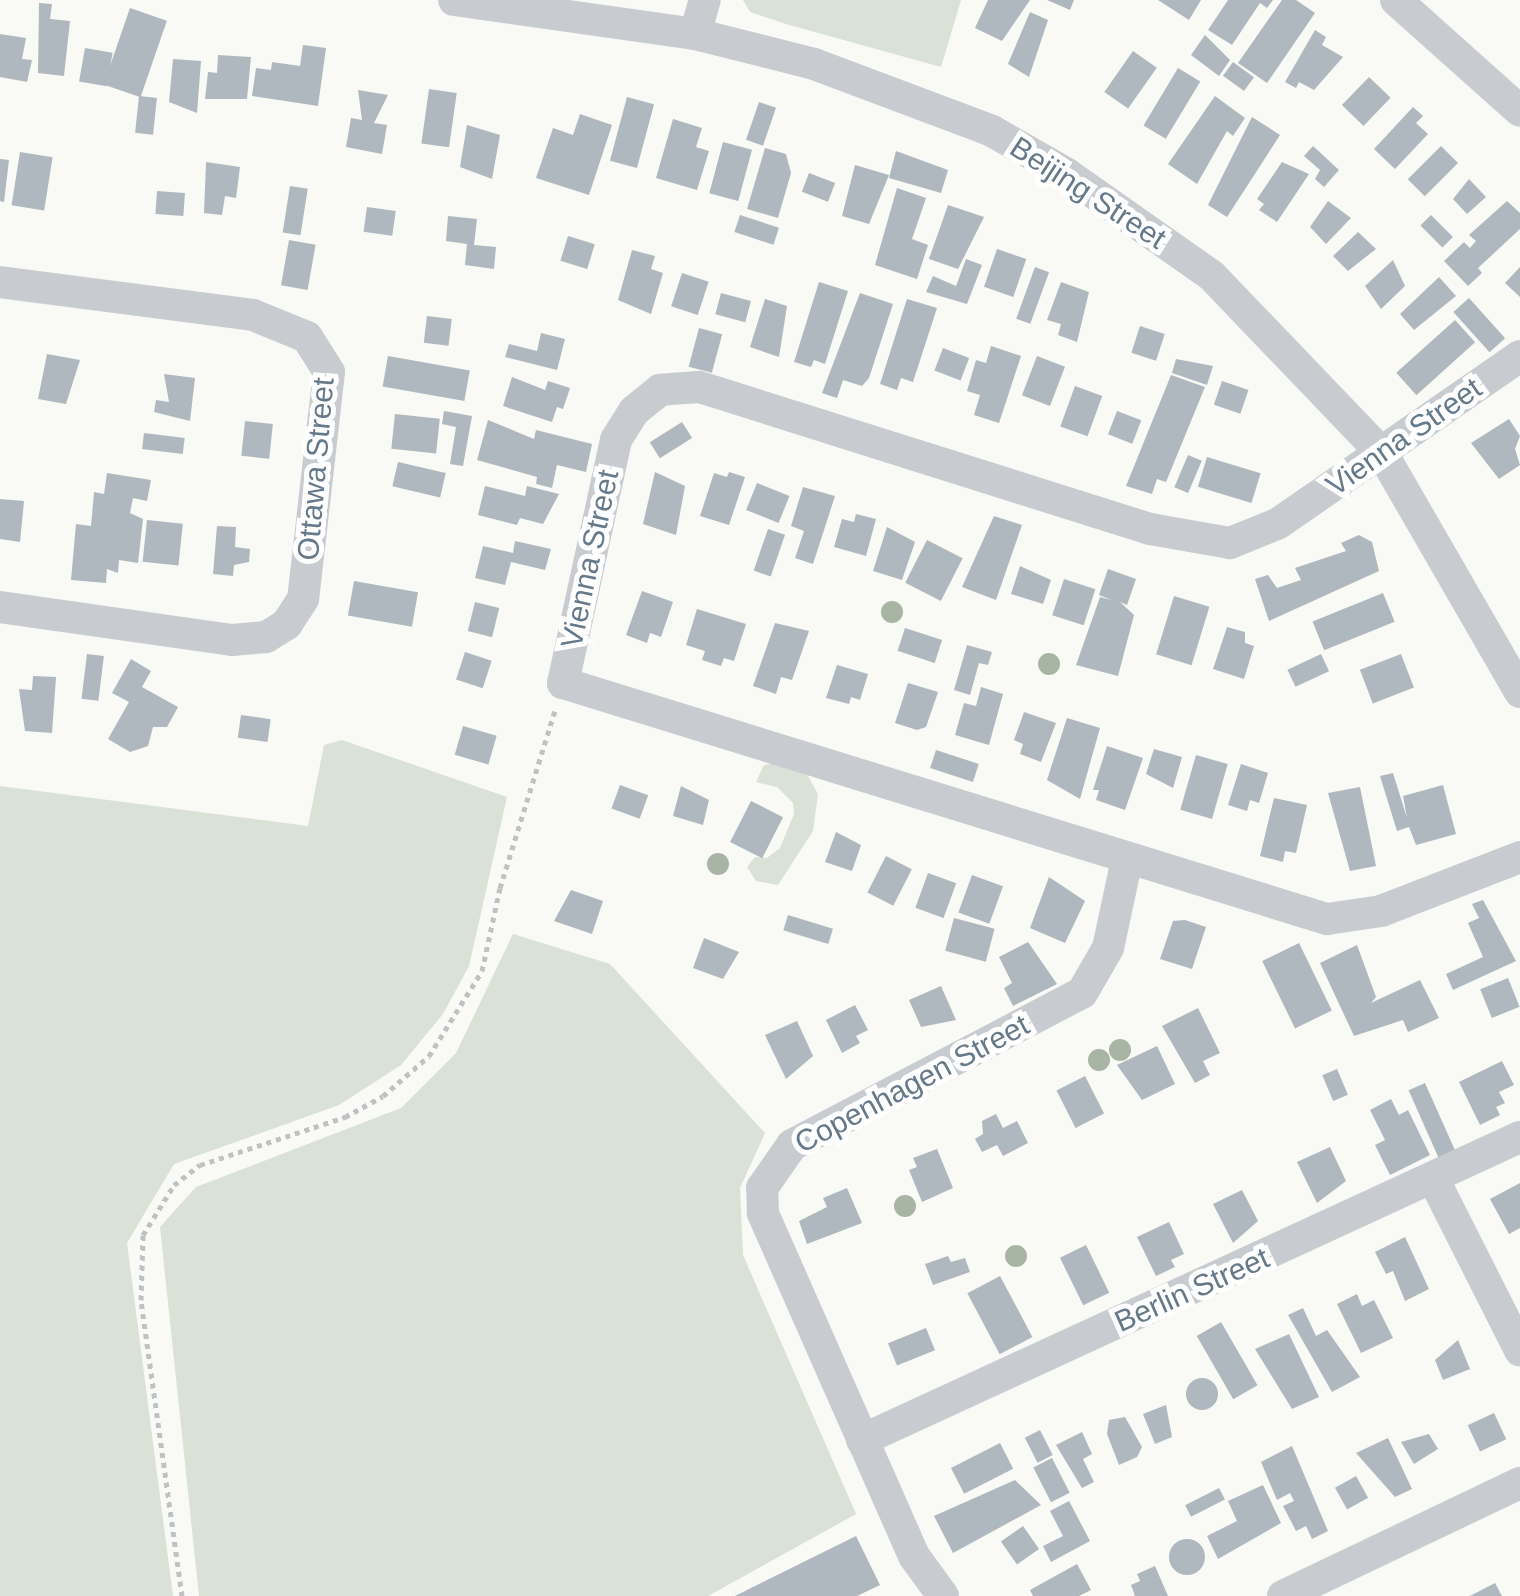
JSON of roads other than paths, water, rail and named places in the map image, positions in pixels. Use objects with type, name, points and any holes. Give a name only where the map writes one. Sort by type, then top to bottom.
[{"type":"street","name":"Beijing Street","points":[[454,0],[695,34],[898,91],[1068,174],[1212,276],[1382,453],[1520,692]]},
{"type":"street","points":[[695,34],[706,0]]},
{"type":"street","points":[[1407,3],[1520,111]]},
{"type":"street","name":"Ottawa Street","points":[[0,282],[254,315],[307,337],[328,372],[303,599],[272,634],[232,640],[0,608]]},
{"type":"street","name":"Vienna Street","points":[[1520,356],[1256,536],[1210,542],[698,387],[660,390],[634,411],[616,440],[563,683],[1327,919],[1381,911],[1520,857]]},
{"type":"street","name":"Copenhagen Street","points":[[943,1596],[914,1556],[862,1440],[763,1213],[762,1188],[792,1144],[1082,994],[1108,948],[1128,859]]},
{"type":"street","name":"Berlin Street","points":[[862,1440],[1434,1180],[1520,1137]]},
{"type":"street","points":[[1434,1180],[1520,1350]]},
{"type":"street","points":[[1284,1596],[1520,1482]]}]
